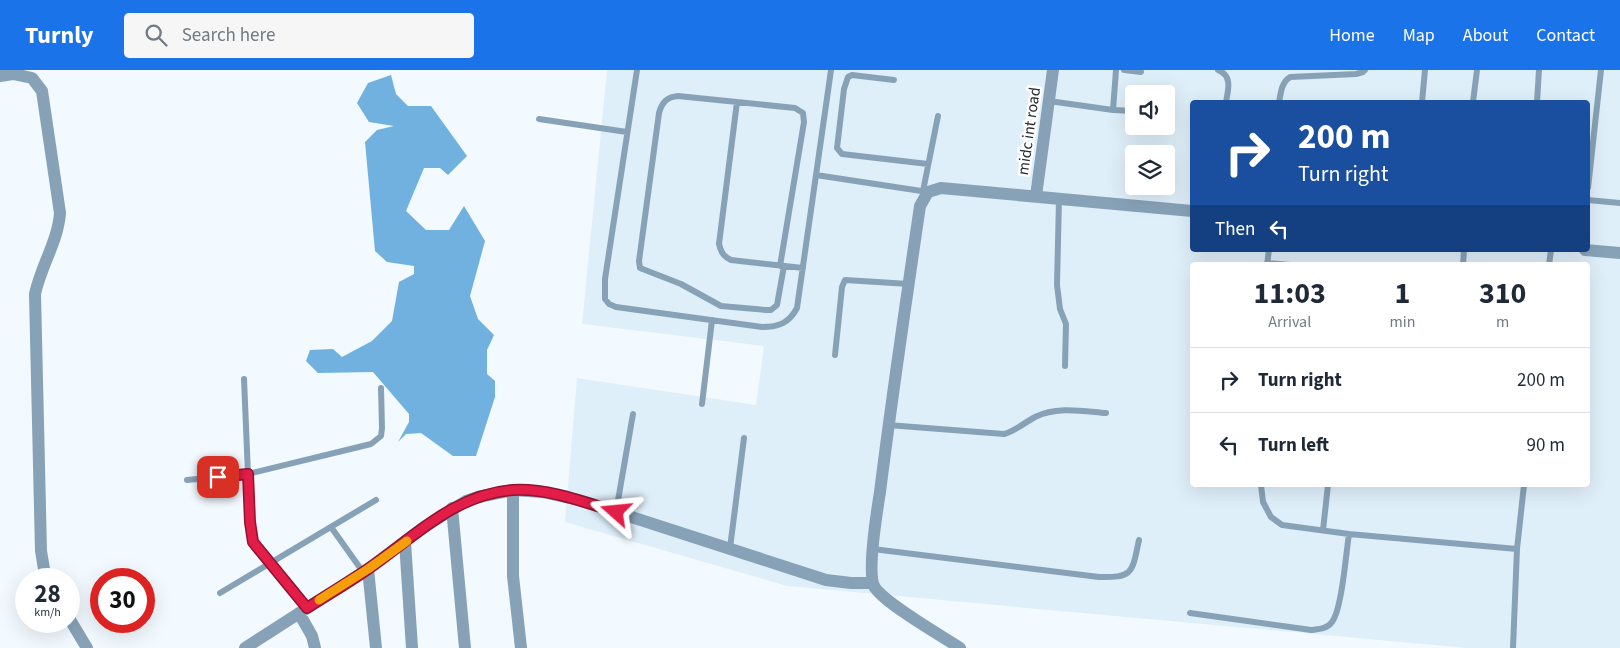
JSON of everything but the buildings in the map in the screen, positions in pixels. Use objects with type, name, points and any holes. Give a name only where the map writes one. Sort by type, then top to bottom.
[{"type":"street","name":"midc int road","points":[[1036,196],[1053,70]]},
{"type":"street","points":[[0,76],[13,74],[32,78],[42,91],[60,213],[59,226],[39,276],[35,294],[41,551],[44,568]]},
{"type":"street","points":[[960,648],[890,602],[877,592],[873,583],[873,549],[888,425],[920,206],[926,191],[942,188],[1190,211]]},
{"type":"street","points":[[1590,250],[1620,253]]},
{"type":"street","points":[[513,490],[513,576],[521,648]]},
{"type":"street","points":[[248,647],[365,571],[452,508],[478,497],[513,490],[542,492],[579,500],[826,580],[873,583]]},
{"type":"street","points":[[452,508],[465,648]]},
{"type":"street","points":[[405,542],[412,648]]},
{"type":"street","points":[[365,571],[376,648]]},
{"type":"street","points":[[303,611],[315,648]]},
{"type":"street","points":[[78,633],[87,648]]},
{"type":"lane","points":[[637,70],[605,279],[605,299],[609,304],[616,307],[762,327],[782,324],[793,316],[797,308],[831,70]]},
{"type":"lane","points":[[1113,110],[1116,70]]},
{"type":"lane","points":[[1124,70],[1141,72]]},
{"type":"lane","points":[[1218,70],[1226,74],[1228,79],[1226,100]]},
{"type":"lane","points":[[1279,100],[1284,82],[1290,77],[1356,74],[1365,70]]},
{"type":"lane","points":[[1422,100],[1425,70]]},
{"type":"lane","points":[[1473,100],[1477,70]]},
{"type":"lane","points":[[1537,100],[1539,70]]},
{"type":"lane","points":[[1590,170],[1601,70]]},
{"type":"lane","points":[[894,80],[852,75],[848,77],[844,89],[837,148],[842,154],[928,164]]},
{"type":"lane","points":[[678,96],[737,102],[795,108],[801,111],[803,115],[804,122],[777,305],[771,310],[721,306],[682,284],[642,270],[639,265],[661,106],[665,100],[678,96]]},
{"type":"lane","points":[[1049,101],[1125,111]]},
{"type":"lane","points":[[737,102],[719,244],[721,251],[725,257],[731,260],[803,268]]},
{"type":"lane","points":[[816,175],[926,191],[928,164],[938,116]]},
{"type":"lane","points":[[539,119],[627,132]]},
{"type":"lane","points":[[1060,198],[1057,285],[1060,309],[1066,324],[1065,366]]},
{"type":"lane","points":[[1590,200],[1620,203]]},
{"type":"lane","points":[[835,356],[842,287],[845,280],[909,284]]},
{"type":"lane","points":[[702,404],[712,320]]},
{"type":"lane","points":[[244,379],[250,522],[253,542],[303,611]]},
{"type":"lane","points":[[187,480],[248,474],[371,444],[381,436],[381,388]]},
{"type":"lane","points":[[888,425],[1004,434],[1035,417],[1052,412],[1069,410],[1106,413]]},
{"type":"lane","points":[[616,512],[633,414]]},
{"type":"lane","points":[[730,548],[744,438]]},
{"type":"lane","points":[[1261,487],[1263,502],[1271,517],[1282,525],[1349,534],[1517,549]]},
{"type":"lane","points":[[1323,530],[1328,487]]},
{"type":"lane","points":[[1513,648],[1517,549],[1524,487]]},
{"type":"lane","points":[[220,593],[376,500]]},
{"type":"lane","points":[[331,527],[365,571]]},
{"type":"lane","points":[[1190,613],[1311,630],[1323,628],[1332,623],[1338,612],[1349,534]]},
{"type":"lane","points":[[873,549],[1118,578],[1127,574],[1132,568],[1139,540]]},
{"type":"shaded area","points":[[607,70],[1620,70],[1620,648],[1467,648],[787,586],[565,522],[577,378],[756,405],[764,346],[582,324]]},
{"type":"water","points":[[391,75],[396,94],[408,106],[431,106],[467,156],[448,175],[440,168],[424,168],[406,211],[426,230],[449,230],[464,206],[485,241],[470,296],[478,319],[494,335],[487,350],[487,374],[495,381],[495,397],[476,456],[453,456],[421,433],[406,434],[398,442],[409,422],[409,414],[373,372],[318,373],[306,361],[310,350],[333,349],[342,357],[372,341],[392,321],[399,282],[414,274],[414,266],[387,262],[375,251],[365,142],[377,130],[394,126],[369,122],[357,103],[368,83]]},
{"type":"slow traffic","points":[[319,600],[368,569],[407,541]]},
{"type":"route","points":[[218,477],[248,474],[250,522],[253,542],[307,608],[368,569],[452,508],[478,497],[513,490],[542,492],[579,500],[616,512]]}]
